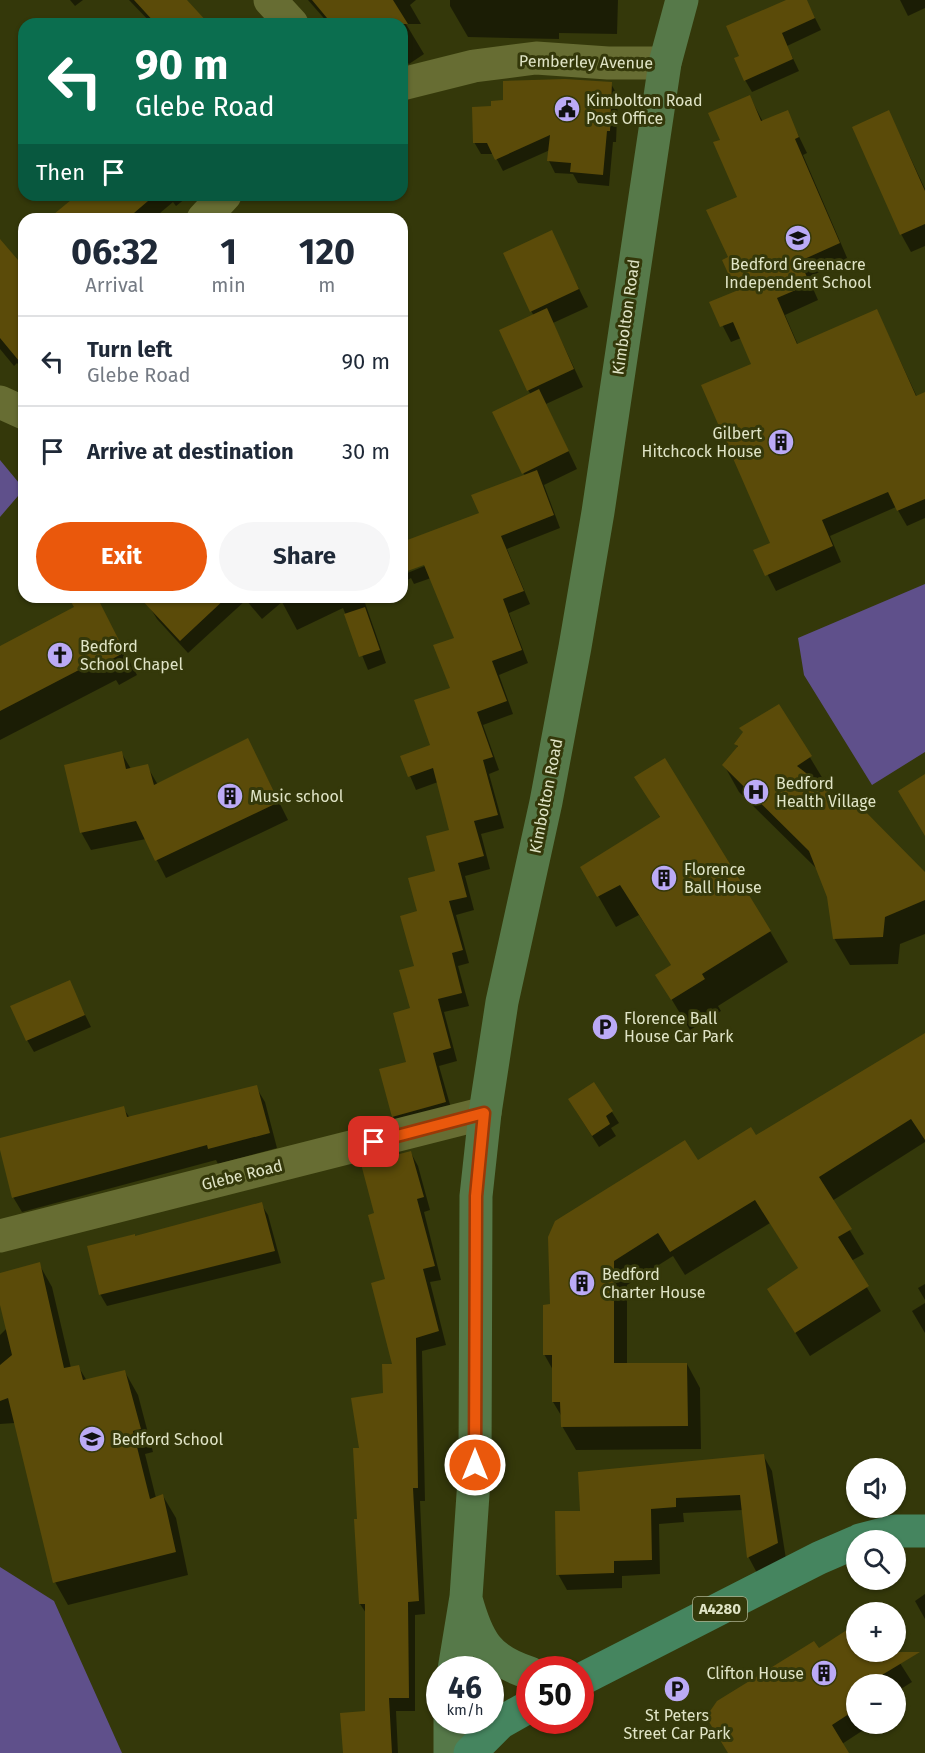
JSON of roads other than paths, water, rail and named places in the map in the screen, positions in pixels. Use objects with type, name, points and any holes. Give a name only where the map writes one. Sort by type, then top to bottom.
[{"type":"main road","name":"Kimbolton Road","points":[[456,1656],[466,1597],[475,1465],[476,1196],[484,1113],[501,1002],[546,802],[579,624],[665,63],[682,0]]},
{"type":"main road","name":"A4280","points":[[906,1531],[925,1531]]},
{"type":"main road","name":"A4280","points":[[594,1673],[846,1546]]},
{"type":"main road","name":"Kimbolton Road","points":[[466,1597],[479,1640],[500,1660],[516,1667]]},
{"type":"main road","points":[[470,1753],[500,1723],[516,1714]]},
{"type":"main road","points":[[450,1734],[450,1753]]},
{"type":"street","points":[[270,0],[286,18]]},
{"type":"street","name":"Pemberley Avenue","points":[[408,82],[474,66],[536,58],[608,63],[665,63]]},
{"type":"street","points":[[208,213],[220,201]]},
{"type":"street","points":[[0,402],[18,410]]},
{"type":"street","name":"Glebe Road","points":[[0,1236],[484,1113]]},
{"type":"place","name":"Kimbolton Road Post Office","points":[[567,109]]},
{"type":"place","name":"Bedford Greenacre Independent School","points":[[798,238]]},
{"type":"place","name":"Gilbert Hitchcock House","points":[[781,442]]},
{"type":"place","name":"Bedford School Chapel","points":[[60,655]]},
{"type":"place","name":"Bedford Health Village","points":[[756,792]]},
{"type":"place","name":"Music school","points":[[230,796]]},
{"type":"place","name":"Florence Ball House","points":[[664,878]]},
{"type":"place","name":"Florence Ball House Car Park","points":[[605,1027]]},
{"type":"place","name":"Bedford Charter House","points":[[582,1283]]},
{"type":"place","name":"Bedford School","points":[[92,1439]]},
{"type":"place","name":"Clifton House","points":[[824,1673]]},
{"type":"place","name":"St Peters Street Car Park","points":[[677,1689]]}]
